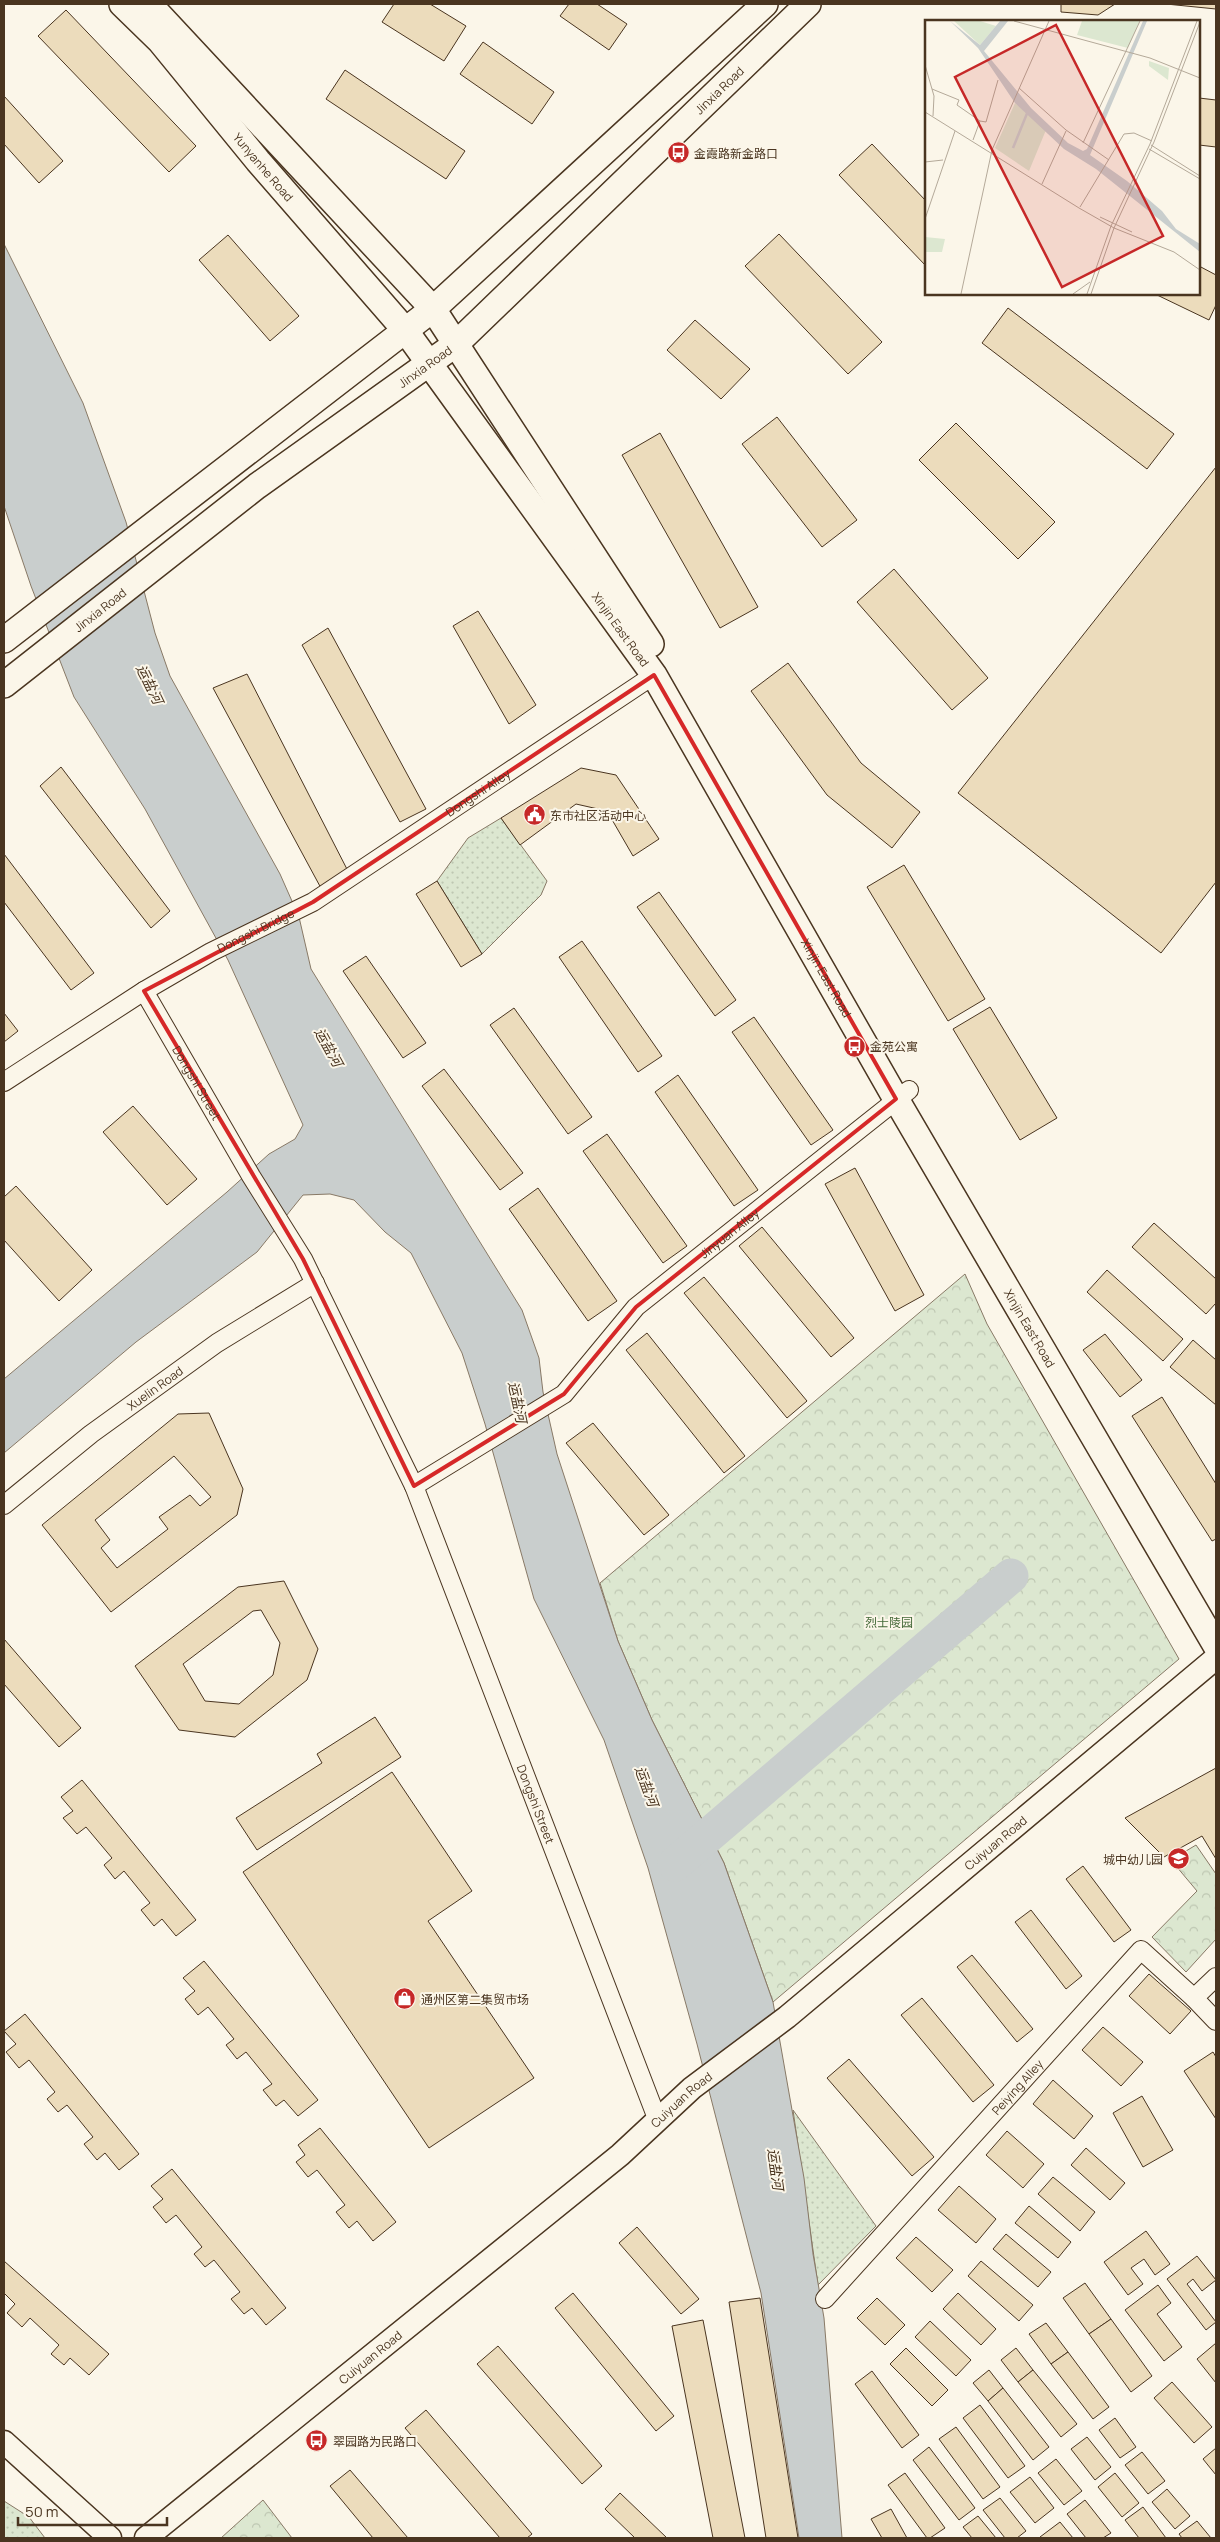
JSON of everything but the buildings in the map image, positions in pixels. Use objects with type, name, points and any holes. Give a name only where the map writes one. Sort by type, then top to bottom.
[{"type":"main road","name":"Yunyanhe Road","points":[[122,4],[160,41],[258,161],[406,330]]},
{"type":"main road","points":[[150,4],[433,309]]},
{"type":"main road","points":[[12,634],[433,309],[765,4]]},
{"type":"main road","name":"Jinxia Road","points":[[4,685],[257,486],[456,344],[808,4]]},
{"type":"main road","name":"Xinjin East Road","points":[[433,309],[667,669],[902,1094],[1216,1646]]},
{"type":"main road","name":"Xinjin East Road","points":[[406,330],[654,675],[1216,1625]]},
{"type":"street","name":"Dongshi Alley","points":[[300,907],[337,885],[654,675]]},
{"type":"street","name":"Dongshi Bridge","points":[[4,1082],[144,991],[211,952],[300,907]]},
{"type":"street","name":"Dongshi Street","points":[[144,991],[251,1176],[303,1259],[414,1486],[658,2121]]},
{"type":"street","name":"Jinyuan Alley","points":[[414,1486],[564,1394],[636,1307],[902,1094]]},
{"type":"street","name":"Xuelin Road","points":[[4,1505],[91,1434],[217,1342],[315,1283]]},
{"type":"street","name":"Cuiyuan Road","points":[[146,2538],[620,2155],[692,2088],[787,2017],[1216,1658]]},
{"type":"street","name":"Peiying Alley","points":[[825,2299],[1141,1950],[1194,1998]]},
{"type":"street","points":[[1216,1977],[1194,1998],[1216,2021]]},
{"type":"street","points":[[4,2442],[110,2538]]},
{"type":"highlighted area","points":[[654,675],[896,1099],[636,1307],[564,1394],[414,1486],[303,1259],[144,991],[313,902]]},
{"type":"green space","points":[[501,818],[547,881],[541,895],[482,954],[437,881],[468,838]]},
{"type":"green space","name":"烈士陵园","points":[[965,1274],[987,1324],[1179,1659],[773,2002],[724,1863],[652,1720],[618,1641],[600,1583]]},
{"type":"green space","points":[[1196,1845],[1216,1874],[1216,1939],[1186,1972],[1152,1937],[1197,1891],[1171,1860]]},
{"type":"green space","points":[[793,2110],[876,2226],[818,2285]]},
{"type":"green space","points":[[263,2500],[292,2538],[221,2538]]},
{"type":"green space","points":[[4,2501],[29,2517],[45,2538],[4,2538]]},
{"type":"water","name":"运盐河","points":[[4,244],[83,403],[126,522],[155,633],[170,676],[280,874],[299,917],[311,969],[522,1310],[539,1358],[543,1392],[557,1454],[618,1641],[652,1720],[724,1863],[773,2002],[804,2178],[813,2254],[824,2318],[842,2538],[799,2538],[761,2293],[697,2044],[648,1868],[604,1740],[534,1599],[485,1424],[462,1353],[411,1253],[385,1232],[354,1200],[330,1194],[303,1195],[257,1252],[136,1342],[4,1453],[4,1379],[227,1192],[269,1154],[295,1139],[303,1125],[228,960],[145,809],[74,697],[31,586],[4,506]]},
{"type":"waterway","points":[[675,1864],[1011,1576]]},
{"type":"place","name":"金霞路新金路口","points":[[678,153]]},
{"type":"place","name":"东市社区活动中心","points":[[534,815]]},
{"type":"place","name":"金苑公寓","points":[[854,1046]]},
{"type":"place","name":"城中幼儿园","points":[[1179,1859]]},
{"type":"place","name":"通州区第二集贸市场","points":[[405,1999]]},
{"type":"place","name":"翠园路为民路口","points":[[317,2441]]}]
